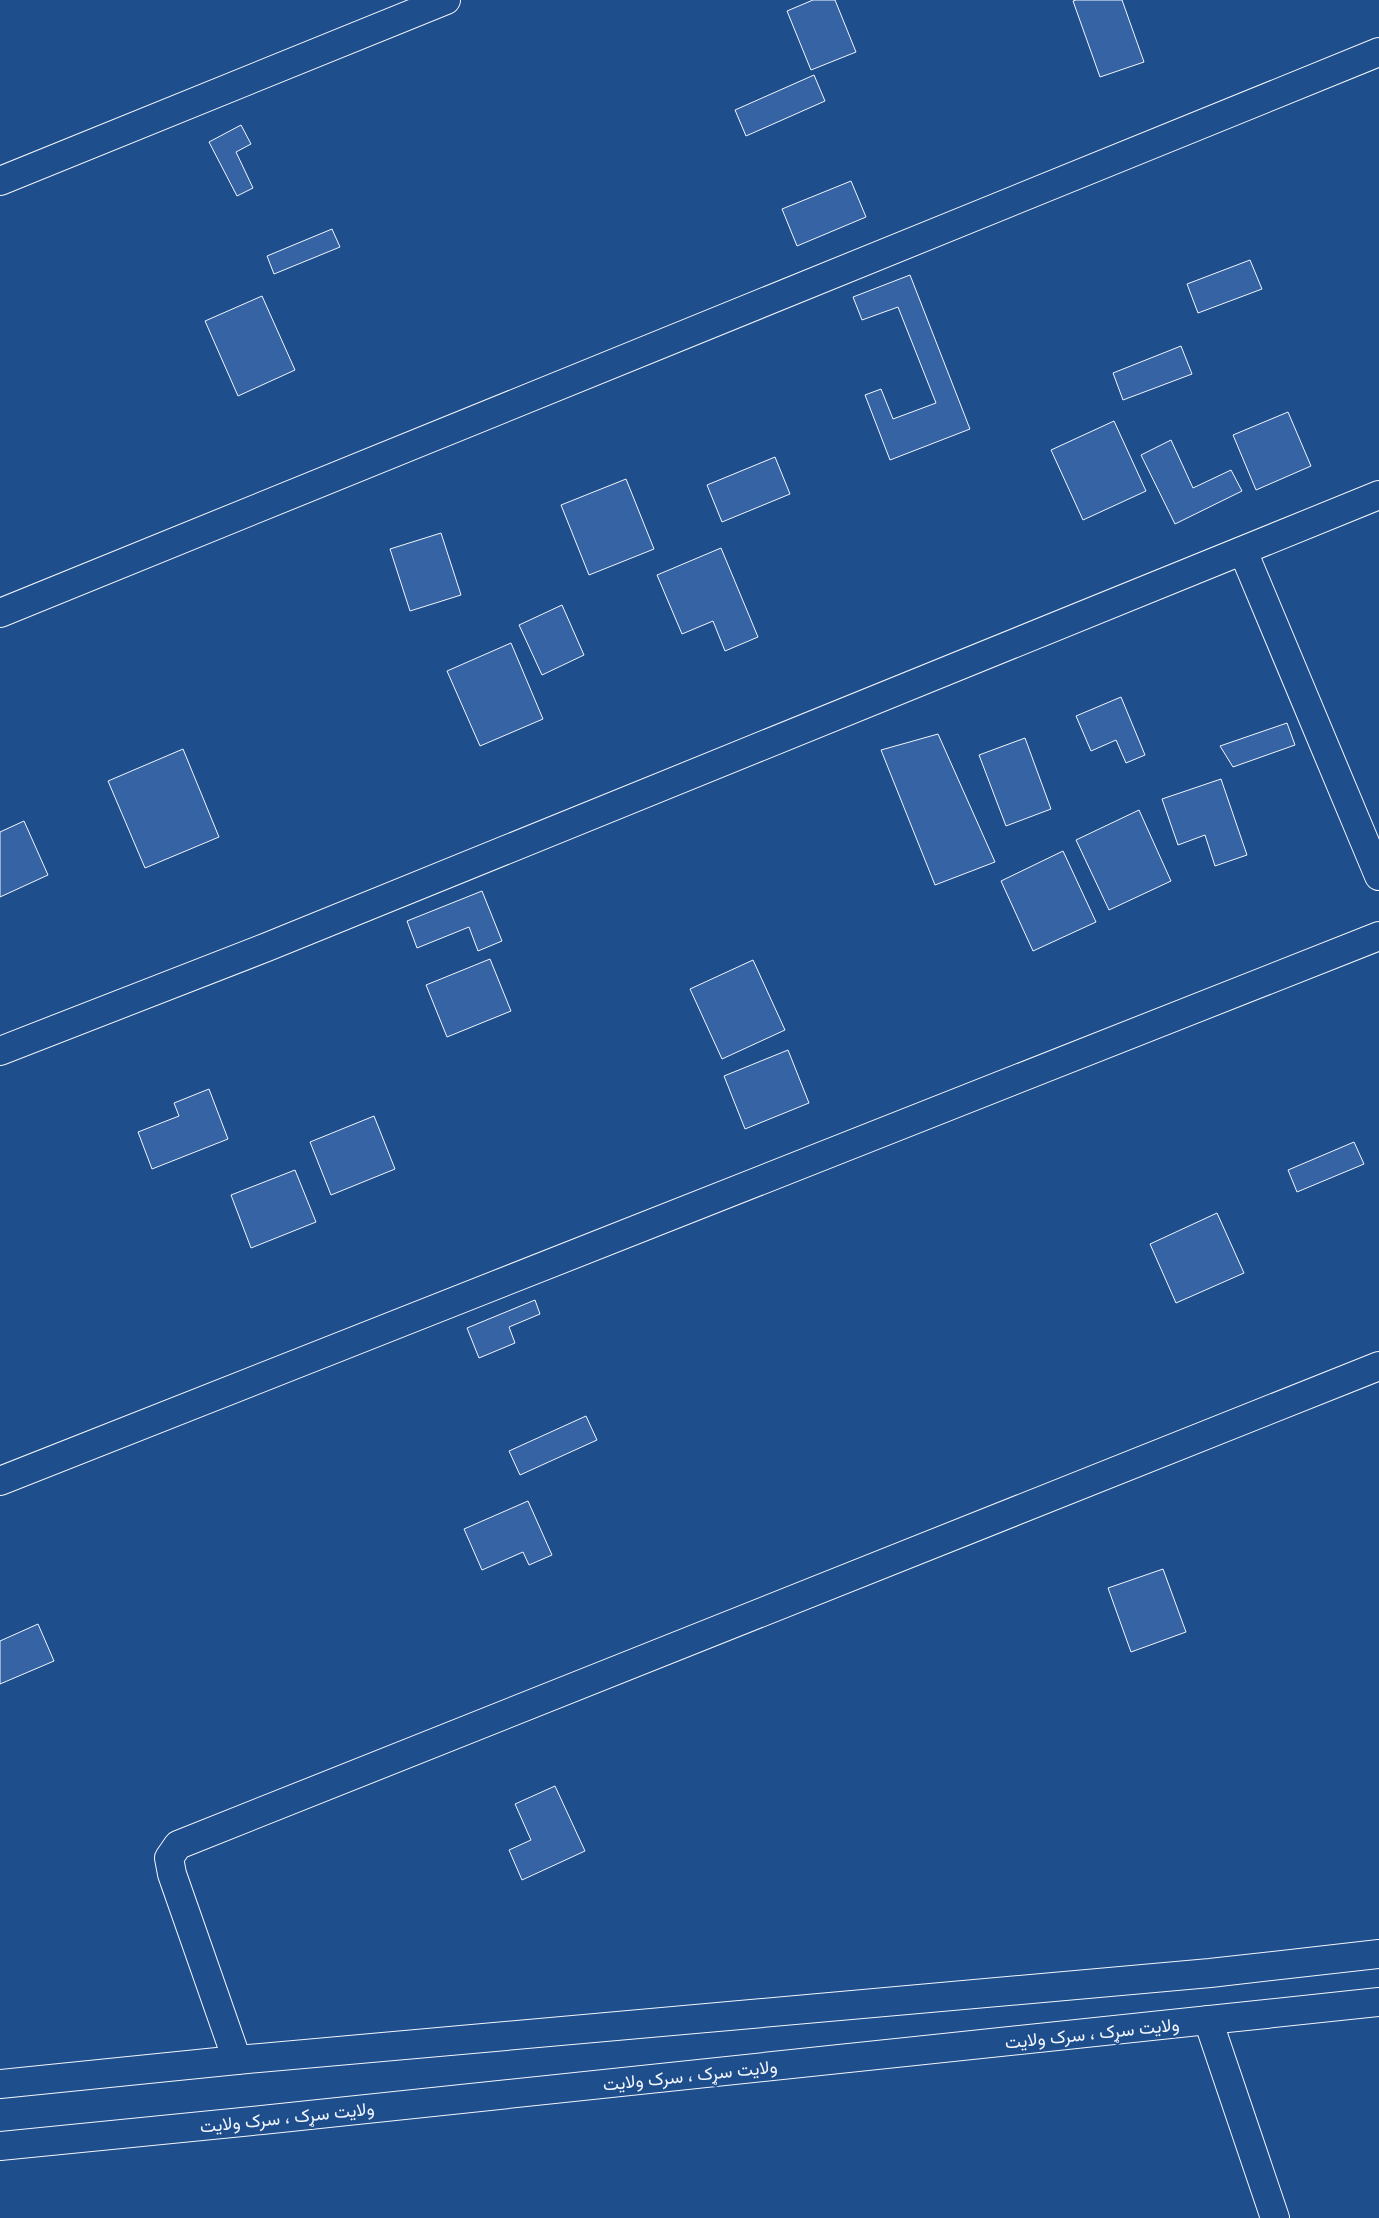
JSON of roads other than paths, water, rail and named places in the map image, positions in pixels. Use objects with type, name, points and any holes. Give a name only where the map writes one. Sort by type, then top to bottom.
[{"type":"street","points":[[0,181],[446,0]]},
{"type":"street","points":[[0,613],[1379,52]]},
{"type":"street","points":[[0,1051],[267,947],[1379,495]]},
{"type":"street","points":[[1243,551],[1379,876]]},
{"type":"street","points":[[0,1482],[1379,936]]},
{"type":"street","points":[[238,2060],[172,1874],[168,1858],[178,1845],[1379,1366]]},
{"type":"street","points":[[0,2084],[238,2060],[1190,1975],[1379,1954]]},
{"type":"street","name":"ولایت سړک ، سرک ولایت","points":[[0,2146],[1379,2002]]},
{"type":"street","points":[[1208,2020],[1275,2218]]}]
